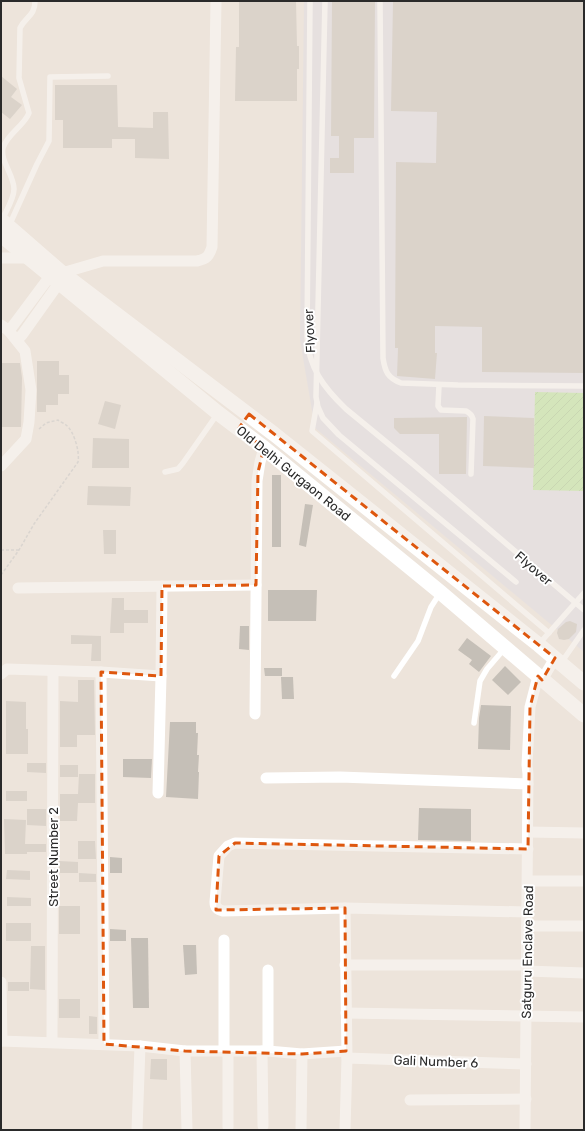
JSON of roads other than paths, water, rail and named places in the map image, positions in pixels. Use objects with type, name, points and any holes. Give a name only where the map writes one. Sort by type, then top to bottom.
[{"type":"main road","name":"Old Delhi Gurgaon Road","points":[[3,226],[30,258],[249,414],[544,639],[558,661],[584,683]]},
{"type":"main road","name":"Old Delhi Gurgaon Road","points":[[3,226],[57,277],[218,413],[264,448],[440,592],[584,715]]},
{"type":"main road","points":[[239,428],[249,414]]},
{"type":"street","points":[[1,466],[26,439],[29,422],[31,390],[25,351],[5,328],[57,277],[103,261],[197,261],[205,260],[210,256],[212,247],[216,1]]},
{"type":"street","points":[[1,258],[30,258]]},
{"type":"street","points":[[17,340],[22,335],[57,277]]},
{"type":"street","points":[[255,714],[258,476],[264,448]]},
{"type":"street","points":[[18,588],[256,585]]},
{"type":"street","points":[[158,793],[162,676],[162,586]]},
{"type":"street","name":"Satguru Enclave Road","points":[[525,1130],[528,779],[532,766],[536,701],[542,680],[558,661]]},
{"type":"street","points":[[1,674],[7,670],[100,672],[162,676]]},
{"type":"street","name":"Street Number 2","points":[[52,1042],[53,671]]},
{"type":"street","points":[[100,672],[104,1044]]},
{"type":"street","points":[[266,778],[340,777],[528,779]]},
{"type":"street","points":[[528,832],[584,833]]},
{"type":"street","points":[[527,912],[345,908],[220,910],[215,906],[215,902],[219,856],[228,846],[236,843],[528,849]]},
{"type":"street","points":[[528,881],[584,881]]},
{"type":"street","points":[[345,908],[345,1130]]},
{"type":"street","points":[[527,926],[584,926]]},
{"type":"street","points":[[224,940],[228,1127]]},
{"type":"street","points":[[345,965],[527,968],[584,973]]},
{"type":"street","points":[[263,1126],[268,970]]},
{"type":"street","points":[[1,982],[1,1041]]},
{"type":"street","points":[[346,1013],[584,1017]]},
{"type":"street","name":"Gali Number 6","points":[[1,1041],[104,1044],[185,1051],[265,1051],[302,1054],[346,1054],[526,1064]]},
{"type":"street","points":[[137,1130],[140,1046]]},
{"type":"street","points":[[185,1051],[187,1130]]},
{"type":"street","points":[[301,1130],[302,1054]]},
{"type":"street","points":[[410,1100],[526,1099]]},
{"type":"lane","points":[[3,226],[14,188],[2,149],[5,142],[29,113],[19,78],[20,28],[22,23],[34,11],[35,1]]},
{"type":"lane","name":"Flyover","points":[[310,1],[307,336],[308,349],[314,369],[323,384],[346,409],[413,464],[584,610]]},
{"type":"lane","points":[[325,1],[317,340],[317,403],[323,418],[339,435],[516,582]]},
{"type":"lane","points":[[380,1],[385,368],[393,379],[401,382],[439,385],[584,386]]},
{"type":"lane","points":[[3,226],[49,141],[50,77],[108,76]]},
{"type":"lane","points":[[439,385],[438,406],[441,410],[466,411],[472,415],[471,474]]},
{"type":"lane","points":[[317,403],[312,431],[544,639],[584,593]]},
{"type":"lane","points":[[165,472],[178,470],[218,413]]},
{"type":"lane","points":[[394,676],[418,641],[431,608],[440,592]]},
{"type":"lane","points":[[558,661],[584,630]]},
{"type":"lane","points":[[474,723],[480,681],[488,668],[506,648]]}]
